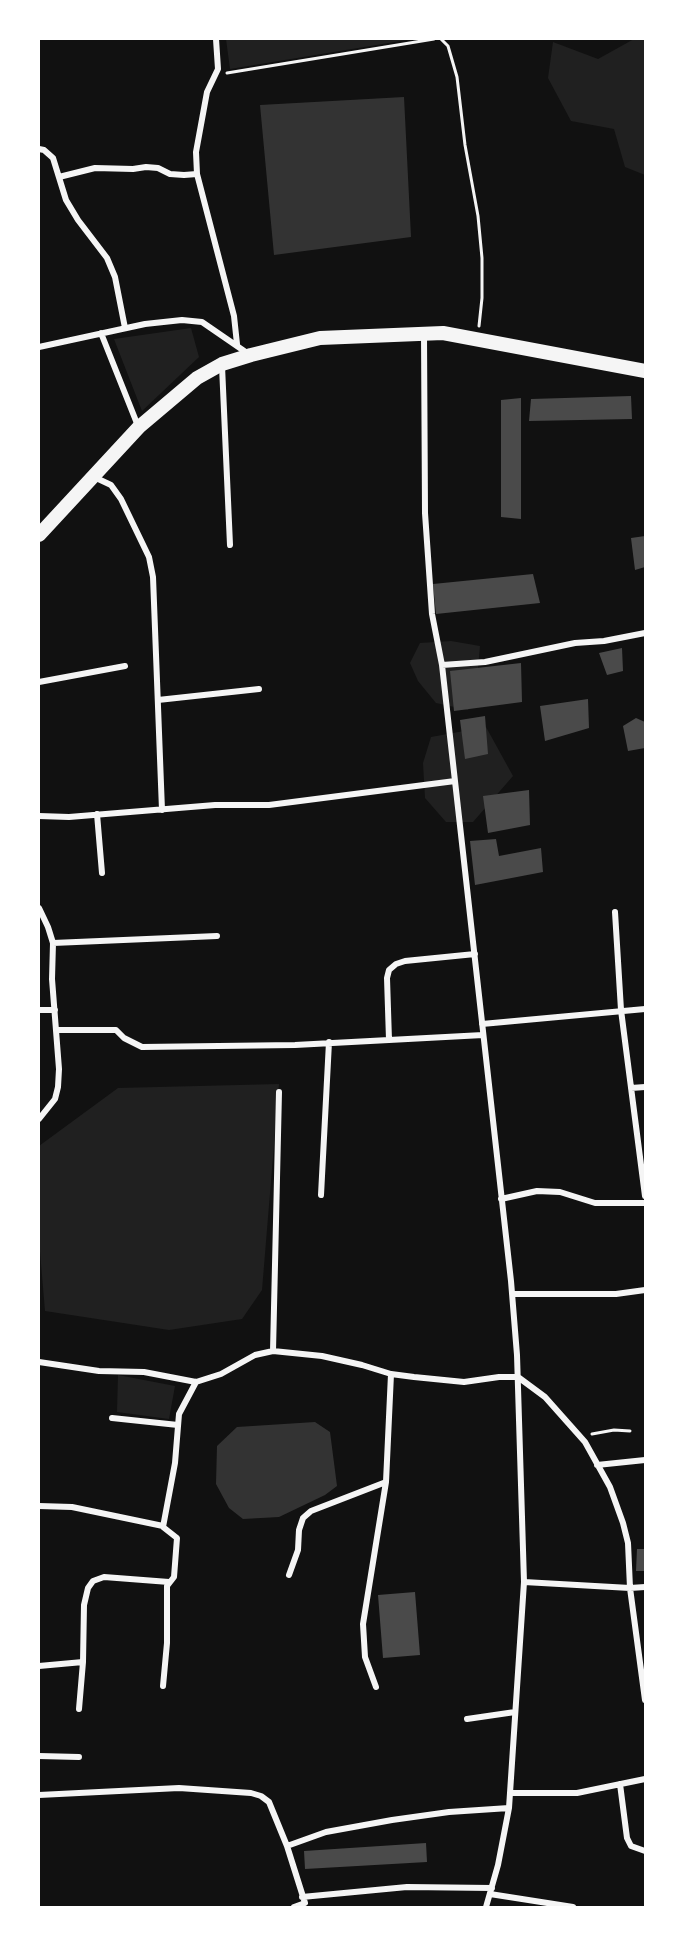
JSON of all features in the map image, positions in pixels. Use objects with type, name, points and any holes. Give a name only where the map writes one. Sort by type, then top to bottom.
[{"type":"main road","points":[[39,535],[139,427],[197,378],[222,364],[251,356],[320,338],[443,333],[645,371]]},
{"type":"street","points":[[216,39],[218,69],[207,92],[196,152],[197,174],[234,316],[237,344]]},
{"type":"street","points":[[39,149],[44,150],[52,158],[66,200],[107,258],[115,277],[125,328]]},
{"type":"street","points":[[59,177],[95,168],[146,167],[158,168],[170,174],[197,174]]},
{"type":"street","points":[[39,347],[125,328],[182,320],[202,322],[237,344],[251,356]]},
{"type":"street","points":[[101,333],[139,427]]},
{"type":"street","points":[[424,334],[425,513],[432,614],[442,665],[483,1024],[512,1294],[518,1377],[524,1582],[509,1808],[486,1907]]},
{"type":"street","points":[[222,364],[230,545]]},
{"type":"street","points":[[93,477],[111,485],[122,499],[149,557],[153,577],[162,810]]},
{"type":"street","points":[[442,665],[485,662],[645,633]]},
{"type":"street","points":[[39,682],[125,666]]},
{"type":"street","points":[[158,700],[259,689]]},
{"type":"street","points":[[39,816],[69,817],[215,805],[269,805],[455,781]]},
{"type":"street","points":[[97,814],[102,873]]},
{"type":"street","points":[[39,908],[53,943],[52,979],[59,1069],[55,1099],[39,1119]]},
{"type":"street","points":[[615,912],[621,1010],[645,1196]]},
{"type":"street","points":[[53,943],[217,936]]},
{"type":"street","points":[[389,1040],[387,978],[390,970],[396,964],[405,961],[475,954]]},
{"type":"street","points":[[483,1024],[645,1009]]},
{"type":"street","points":[[39,1010],[56,1010]]},
{"type":"street","points":[[56,1030],[116,1029],[124,1038],[142,1047],[295,1045],[483,1035]]},
{"type":"street","points":[[321,1194],[329,1042]]},
{"type":"street","points":[[631,1088],[645,1087]]},
{"type":"street","points":[[273,1351],[279,1092]]},
{"type":"street","points":[[501,1198],[537,1191],[560,1192],[595,1203],[645,1203]]},
{"type":"street","points":[[512,1294],[616,1294],[645,1290]]},
{"type":"street","points":[[39,1362],[99,1371],[144,1372],[196,1382],[221,1374],[255,1355],[273,1351],[296,1352],[341,1360],[391,1374],[464,1382],[518,1377],[545,1398],[579,1434],[610,1487],[628,1543],[630,1588],[645,1700]]},
{"type":"street","points":[[376,1687],[365,1657],[363,1624],[386,1482],[391,1374]]},
{"type":"street","points":[[163,1526],[175,1463],[179,1414],[196,1382]]},
{"type":"street","points":[[112,1418],[178,1425]]},
{"type":"street","points":[[597,1465],[645,1460]]},
{"type":"street","points":[[289,1575],[298,1550],[299,1530],[303,1518],[311,1511],[386,1482]]},
{"type":"street","points":[[39,1506],[72,1507],[163,1526],[177,1538],[174,1577],[167,1586],[163,1686]]},
{"type":"street","points":[[79,1709],[84,1605],[88,1588],[93,1581],[104,1577],[170,1582]]},
{"type":"street","points":[[524,1582],[645,1587]]},
{"type":"street","points":[[39,1666],[83,1662]]},
{"type":"street","points":[[468,1719],[515,1712]]},
{"type":"street","points":[[39,1756],[79,1757]]},
{"type":"street","points":[[510,1792],[577,1793],[645,1779]]},
{"type":"street","points":[[620,1784],[627,1838],[631,1846],[645,1851]]},
{"type":"street","points":[[39,1796],[179,1788],[251,1792],[261,1796],[268,1802],[287,1846],[305,1903]]},
{"type":"street","points":[[287,1846],[326,1832],[409,1817],[509,1808]]},
{"type":"street","points":[[294,1907],[305,1903],[407,1887],[491,1891],[573,1907]]},
{"type":"path","points":[[216,74],[434,39]]},
{"type":"path","points":[[441,39],[448,46],[457,76],[465,145],[478,216],[482,258],[482,298],[478,340]]},
{"type":"path","points":[[579,1434],[614,1430],[630,1431]]},
{"type":"shaded area","points":[[226,39],[413,39],[230,69]]},
{"type":"shaded area","points":[[634,39],[645,39],[645,175],[625,167],[614,129],[571,121],[548,78],[553,42],[598,59]]},
{"type":"shaded area","points":[[404,97],[411,237],[274,255],[260,105]]},
{"type":"shaded area","points":[[191,328],[199,357],[142,411],[114,339]]},
{"type":"shaded area","points":[[451,641],[480,646],[476,691],[468,710],[436,703],[418,681],[410,663],[420,643]]},
{"type":"shaded area","points":[[486,727],[513,776],[473,822],[446,822],[425,798],[423,763],[431,737]]},
{"type":"shaded area","points":[[279,1084],[262,1290],[242,1319],[169,1330],[45,1311],[39,1240],[39,1146],[118,1088]]},
{"type":"shaded area","points":[[118,1375],[175,1386],[169,1419],[117,1412]]},
{"type":"shaded area","points":[[315,1422],[330,1432],[337,1486],[325,1495],[279,1517],[243,1519],[229,1508],[216,1484],[217,1446],[237,1427]]},
{"type":"building","points":[[631,396],[632,419],[529,421],[531,399]]},
{"type":"building","points":[[521,398],[521,519],[501,517],[501,400]]},
{"type":"building","points":[[645,536],[645,567],[635,570],[631,538]]},
{"type":"building","points":[[533,574],[540,603],[436,614],[433,584]]},
{"type":"building","points":[[622,648],[623,671],[607,675],[599,653]]},
{"type":"building","points":[[521,663],[522,702],[454,711],[450,671]]},
{"type":"building","points":[[588,699],[589,728],[545,741],[540,706]]},
{"type":"building","points":[[485,716],[488,754],[465,759],[460,720]]},
{"type":"building","points":[[636,718],[645,722],[645,748],[628,751],[623,726]]},
{"type":"building","points":[[529,790],[530,825],[488,833],[483,796]]},
{"type":"building","points":[[496,839],[499,856],[541,848],[543,872],[475,885],[470,841]]},
{"type":"building","points":[[637,1549],[645,1549],[645,1571],[636,1571]]},
{"type":"building","points":[[415,1592],[420,1655],[383,1658],[378,1595]]},
{"type":"building","points":[[426,1843],[427,1862],[305,1869],[304,1851]]}]
